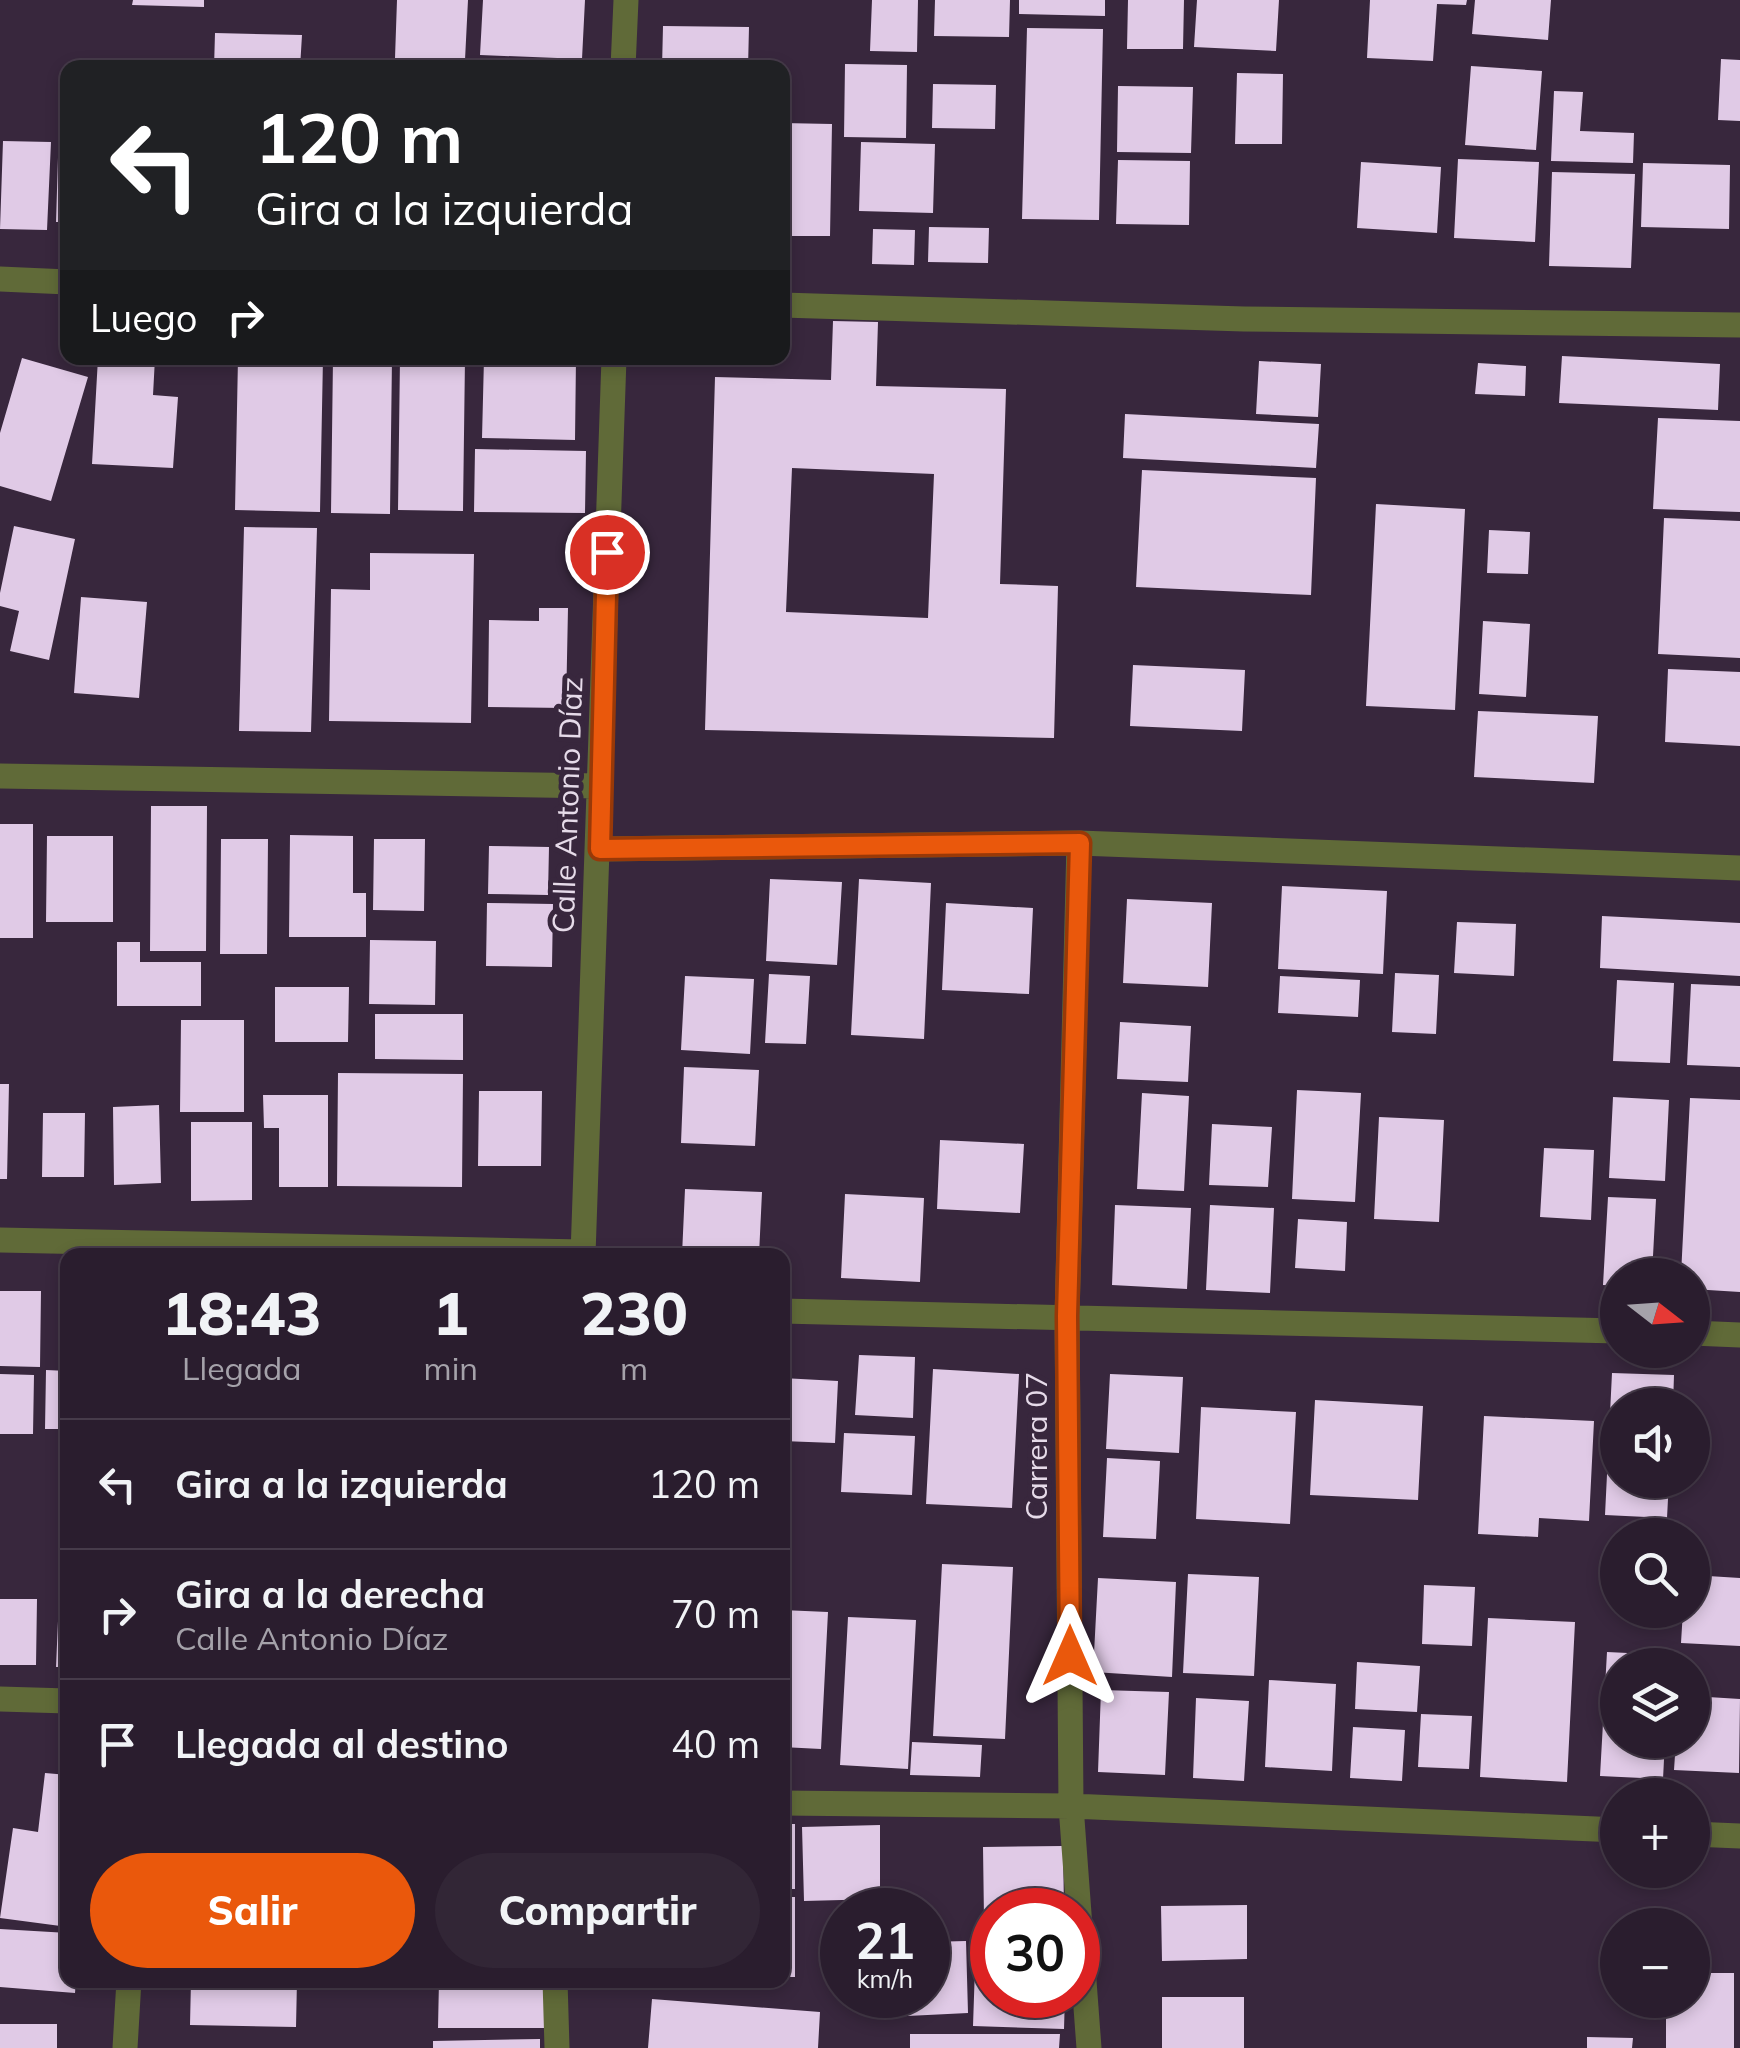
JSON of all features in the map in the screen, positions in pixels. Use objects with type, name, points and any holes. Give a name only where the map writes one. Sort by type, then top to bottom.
[{"type":"street","points":[[624,60],[626,0]]},
{"type":"street","points":[[0,280],[60,282]]},
{"type":"street","points":[[790,304],[1244,319],[1740,325]]},
{"type":"street","name":"Calle Antonio Díaz","points":[[583,1248],[614,365]]},
{"type":"street","points":[[0,776],[600,786]]},
{"type":"street","points":[[600,849],[1080,843],[1740,868]]},
{"type":"street","name":"Carrera 07","points":[[1080,843],[1067,1316],[1072,1806],[1089,2048]]},
{"type":"street","points":[[0,1240],[333,1248]]},
{"type":"street","points":[[790,1311],[1600,1331]]},
{"type":"street","points":[[1710,1334],[1740,1335]]},
{"type":"street","points":[[0,1699],[60,1701]]},
{"type":"street","points":[[790,1803],[1072,1806],[1600,1829]]},
{"type":"street","points":[[1710,1835],[1740,1836]]},
{"type":"street","points":[[125,2048],[128,1988]]},
{"type":"street","points":[[554,1988],[557,2048]]},
{"type":"building","points":[[133,0],[204,0],[204,7],[132,5]]},
{"type":"building","points":[[397,0],[468,0],[465,60],[395,58]]},
{"type":"building","points":[[483,0],[585,0],[582,59],[480,55]]},
{"type":"building","points":[[872,0],[918,0],[917,52],[870,51]]},
{"type":"building","points":[[935,0],[1010,0],[1009,37],[934,36]]},
{"type":"building","points":[[1019,0],[1105,0],[1105,16],[1019,14]]},
{"type":"building","points":[[1128,0],[1184,0],[1183,49],[1127,49]]},
{"type":"building","points":[[1197,0],[1279,0],[1276,51],[1194,47]]},
{"type":"building","points":[[1370,0],[1467,0],[1466,5],[1437,4],[1433,61],[1367,58]]},
{"type":"building","points":[[1475,0],[1551,0],[1548,40],[1472,34]]},
{"type":"building","points":[[663,26],[749,27],[748,60],[662,60]]},
{"type":"building","points":[[1027,28],[1103,29],[1099,220],[1022,219]]},
{"type":"building","points":[[215,33],[302,35],[300,60],[214,60]]},
{"type":"building","points":[[1721,59],[1740,60],[1740,121],[1718,120]]},
{"type":"building","points":[[845,64],[907,65],[906,138],[844,137]]},
{"type":"building","points":[[1471,66],[1542,71],[1536,150],[1465,145]]},
{"type":"building","points":[[1237,73],[1283,74],[1282,144],[1235,144]]},
{"type":"building","points":[[933,84],[996,85],[995,129],[932,128]]},
{"type":"building","points":[[1118,86],[1193,87],[1191,153],[1117,152]]},
{"type":"building","points":[[1554,91],[1583,92],[1580,131],[1634,133],[1633,163],[1551,161]]},
{"type":"building","points":[[60,93],[60,222],[56,222]]},
{"type":"building","points":[[790,123],[832,124],[830,236],[790,236]]},
{"type":"building","points":[[3,141],[51,142],[47,230],[0,229]]},
{"type":"building","points":[[861,142],[935,144],[933,213],[859,211]]},
{"type":"building","points":[[1458,159],[1539,162],[1535,242],[1454,238]]},
{"type":"building","points":[[1118,160],[1190,161],[1189,225],[1116,224]]},
{"type":"building","points":[[1361,162],[1441,167],[1437,233],[1357,228]]},
{"type":"building","points":[[1643,163],[1730,165],[1729,229],[1641,227]]},
{"type":"building","points":[[1552,172],[1635,174],[1631,268],[1549,266]]},
{"type":"building","points":[[929,227],[989,228],[988,263],[928,262]]},
{"type":"building","points":[[873,229],[915,230],[914,265],[872,264]]},
{"type":"building","points":[[833,321],[878,322],[876,386],[1006,389],[1000,584],[1058,586],[1054,738],[705,730],[715,377],[831,380]],"holes":[[[792,468],[934,474],[928,618],[786,612]]]},
{"type":"building","points":[[1562,356],[1720,364],[1718,410],[1559,403]]},
{"type":"building","points":[[22,358],[88,377],[51,501],[0,486],[0,433]]},
{"type":"building","points":[[1259,361],[1321,364],[1318,417],[1256,414]]},
{"type":"building","points":[[1478,363],[1526,366],[1525,396],[1475,394]]},
{"type":"building","points":[[98,365],[155,365],[153,395],[178,397],[173,468],[92,464]]},
{"type":"building","points":[[238,365],[323,365],[320,512],[235,510]]},
{"type":"building","points":[[333,365],[392,365],[390,514],[331,513]]},
{"type":"building","points":[[400,365],[465,365],[463,511],[398,510]]},
{"type":"building","points":[[484,365],[576,365],[575,440],[482,438]]},
{"type":"building","points":[[1125,414],[1319,424],[1316,468],[1123,458]]},
{"type":"building","points":[[1658,418],[1740,421],[1740,512],[1653,509]]},
{"type":"building","points":[[475,449],[586,451],[585,513],[474,512]]},
{"type":"building","points":[[1142,470],[1316,478],[1311,595],[1136,587]]},
{"type":"building","points":[[1376,504],[1465,509],[1455,710],[1366,706]]},
{"type":"building","points":[[1664,518],[1740,521],[1740,658],[1658,654]]},
{"type":"building","points":[[14,526],[75,539],[49,660],[10,651],[19,611],[0,606],[0,593]]},
{"type":"building","points":[[244,527],[317,528],[311,732],[239,731]]},
{"type":"building","points":[[1489,530],[1530,532],[1528,574],[1487,573]]},
{"type":"building","points":[[370,553],[474,554],[471,723],[329,721],[331,589],[370,590]]},
{"type":"building","points":[[81,597],[147,602],[139,698],[74,693]]},
{"type":"building","points":[[539,608],[568,608],[566,708],[488,707],[489,620],[539,621]]},
{"type":"building","points":[[1483,621],[1530,624],[1526,697],[1479,694]]},
{"type":"building","points":[[1133,665],[1245,670],[1242,731],[1130,726]]},
{"type":"building","points":[[1668,669],[1740,672],[1740,746],[1665,742]]},
{"type":"building","points":[[1478,711],[1598,716],[1594,783],[1474,777]]},
{"type":"building","points":[[151,806],[207,806],[206,951],[150,951]]},
{"type":"building","points":[[0,824],[33,824],[33,938],[0,938]]},
{"type":"building","points":[[290,835],[353,836],[353,893],[366,893],[366,937],[289,937]]},
{"type":"building","points":[[47,836],[113,836],[113,922],[46,922]]},
{"type":"building","points":[[221,839],[268,839],[267,954],[220,954]]},
{"type":"building","points":[[374,839],[425,839],[424,911],[373,910]]},
{"type":"building","points":[[489,846],[549,847],[548,895],[488,894]]},
{"type":"building","points":[[770,879],[842,882],[837,965],[766,961]]},
{"type":"building","points":[[859,879],[931,883],[924,1039],[851,1035]]},
{"type":"building","points":[[1282,886],[1387,891],[1383,974],[1278,969]]},
{"type":"building","points":[[1127,899],[1212,903],[1208,987],[1123,983]]},
{"type":"building","points":[[487,903],[553,904],[552,967],[486,966]]},
{"type":"building","points":[[946,903],[1033,908],[1029,994],[942,990]]},
{"type":"building","points":[[1602,916],[1740,923],[1740,976],[1600,968]]},
{"type":"building","points":[[1457,922],[1516,924],[1514,976],[1454,973]]},
{"type":"building","points":[[370,940],[436,941],[435,1005],[369,1004]]},
{"type":"building","points":[[117,942],[140,942],[140,962],[201,962],[201,1006],[117,1006]]},
{"type":"building","points":[[1395,973],[1439,975],[1436,1034],[1392,1032]]},
{"type":"building","points":[[769,974],[810,976],[806,1044],[765,1043]]},
{"type":"building","points":[[685,976],[754,979],[750,1054],[681,1050]]},
{"type":"building","points":[[1280,976],[1360,980],[1358,1017],[1278,1013]]},
{"type":"building","points":[[1617,980],[1674,983],[1670,1063],[1613,1061]]},
{"type":"building","points":[[1691,984],[1740,986],[1740,1067],[1687,1065]]},
{"type":"building","points":[[275,987],[349,987],[348,1042],[275,1042]]},
{"type":"building","points":[[375,1014],[463,1014],[463,1060],[375,1059]]},
{"type":"building","points":[[181,1020],[244,1020],[244,1112],[180,1112]]},
{"type":"building","points":[[1120,1022],[1191,1026],[1188,1082],[1117,1079]]},
{"type":"building","points":[[684,1067],[759,1070],[755,1146],[681,1143]]},
{"type":"building","points":[[338,1073],[463,1074],[462,1187],[337,1186]]},
{"type":"building","points":[[0,1084],[9,1084],[7,1179],[0,1179]]},
{"type":"building","points":[[1297,1090],[1361,1093],[1355,1202],[1292,1199]]},
{"type":"building","points":[[479,1091],[542,1091],[541,1166],[478,1166]]},
{"type":"building","points":[[1142,1093],[1189,1096],[1184,1191],[1137,1189]]},
{"type":"building","points":[[263,1095],[328,1095],[328,1187],[279,1187],[279,1128],[264,1128]]},
{"type":"building","points":[[1613,1097],[1669,1100],[1665,1181],[1609,1178]]},
{"type":"building","points":[[1690,1098],[1740,1100],[1740,1292],[1710,1290],[1710,1258],[1682,1258]]},
{"type":"building","points":[[159,1105],[161,1183],[114,1185],[113,1107]]},
{"type":"building","points":[[43,1113],[85,1113],[84,1177],[42,1177]]},
{"type":"building","points":[[1379,1117],[1444,1120],[1439,1222],[1374,1219]]},
{"type":"building","points":[[191,1122],[252,1122],[252,1200],[191,1201]]},
{"type":"building","points":[[1212,1124],[1272,1127],[1268,1187],[1209,1185]]},
{"type":"building","points":[[940,1140],[1024,1144],[1020,1213],[937,1209]]},
{"type":"building","points":[[1544,1148],[1594,1150],[1591,1220],[1540,1217]]},
{"type":"building","points":[[685,1189],[762,1192],[759,1248],[682,1248]]},
{"type":"building","points":[[845,1194],[924,1198],[920,1282],[841,1278]]},
{"type":"building","points":[[1608,1197],[1656,1199],[1653,1258],[1605,1258]]},
{"type":"building","points":[[1115,1205],[1191,1208],[1187,1289],[1112,1285]]},
{"type":"building","points":[[1210,1205],[1274,1208],[1270,1293],[1206,1290]]},
{"type":"building","points":[[1298,1219],[1347,1222],[1345,1271],[1295,1268]]},
{"type":"building","points":[[0,1291],[41,1291],[40,1367],[0,1366]]},
{"type":"building","points":[[859,1355],[915,1357],[913,1418],[855,1415]]},
{"type":"building","points":[[933,1369],[1019,1374],[1012,1508],[926,1504]]},
{"type":"building","points":[[46,1370],[60,1371],[60,1429],[45,1429]]},
{"type":"building","points":[[1612,1373],[1674,1375],[1674,1388],[1611,1388]]},
{"type":"building","points":[[0,1374],[34,1375],[33,1434],[0,1434]]},
{"type":"building","points":[[1110,1374],[1183,1377],[1179,1453],[1106,1449]]},
{"type":"building","points":[[790,1378],[838,1381],[835,1443],[790,1441]]},
{"type":"building","points":[[1315,1400],[1423,1406],[1418,1500],[1310,1495]]},
{"type":"building","points":[[1201,1407],[1296,1412],[1290,1524],[1196,1519]]},
{"type":"building","points":[[1484,1416],[1594,1421],[1589,1521],[1539,1518],[1538,1537],[1478,1534]]},
{"type":"building","points":[[844,1433],[915,1436],[912,1495],[841,1492]]},
{"type":"building","points":[[1107,1458],[1160,1461],[1156,1539],[1103,1537]]},
{"type":"building","points":[[1606,1498],[1668,1498],[1667,1518],[1605,1515]]},
{"type":"building","points":[[942,1564],[1013,1567],[1005,1739],[933,1736]]},
{"type":"building","points":[[1188,1574],[1259,1577],[1254,1676],[1183,1673]]},
{"type":"building","points":[[1710,1576],[1740,1578],[1740,1646],[1681,1643],[1682,1628],[1710,1628]]},
{"type":"building","points":[[1098,1578],[1176,1582],[1172,1677],[1093,1672]]},
{"type":"building","points":[[1424,1585],[1475,1587],[1472,1646],[1422,1644]]},
{"type":"building","points":[[59,1598],[60,1667],[56,1667]]},
{"type":"building","points":[[0,1599],[37,1599],[36,1665],[0,1665]]},
{"type":"building","points":[[790,1610],[828,1612],[821,1749],[790,1747]]},
{"type":"building","points":[[848,1617],[916,1620],[908,1769],[840,1765]]},
{"type":"building","points":[[1488,1618],[1575,1622],[1567,1782],[1480,1777]]},
{"type":"building","points":[[1357,1662],[1420,1666],[1417,1712],[1355,1709]]},
{"type":"building","points":[[1269,1680],[1336,1684],[1332,1771],[1265,1767]]},
{"type":"building","points":[[1101,1690],[1169,1692],[1165,1775],[1098,1772]]},
{"type":"building","points":[[1710,1697],[1740,1699],[1739,1773],[1674,1770],[1675,1758],[1710,1758]]},
{"type":"building","points":[[1196,1698],[1249,1701],[1244,1781],[1193,1778]]},
{"type":"building","points":[[1421,1714],[1472,1716],[1469,1769],[1418,1767]]},
{"type":"building","points":[[1353,1727],[1405,1730],[1402,1781],[1350,1778]]},
{"type":"building","points":[[912,1742],[982,1745],[980,1777],[910,1775]]},
{"type":"building","points":[[1601,1758],[1664,1758],[1663,1778],[1600,1776]]},
{"type":"building","points":[[45,1773],[60,1774],[60,1926],[0,1918],[13,1828],[38,1832]]},
{"type":"building","points":[[790,1824],[795,1824],[795,1889],[790,1889]]},
{"type":"building","points":[[880,1825],[880,1888],[820,1888],[820,1901],[804,1901],[802,1827]]},
{"type":"building","points":[[1063,1846],[1064,1888],[984,1888],[983,1847]]},
{"type":"building","points":[[790,1897],[795,1897],[795,1977],[790,1977]]},
{"type":"building","points":[[1247,1905],[1247,1959],[1162,1961],[1161,1906]]},
{"type":"building","points":[[0,1929],[60,1933],[60,1988],[75,1988],[75,1993],[0,1987]]},
{"type":"building","points":[[950,1941],[966,1941],[968,2013],[950,2014]]},
{"type":"building","points":[[1710,1973],[1734,1973],[1734,2048],[1666,2048],[1666,2018],[1710,2018]]},
{"type":"building","points":[[191,1988],[297,1988],[296,2027],[190,2025]]},
{"type":"building","points":[[439,1988],[548,1988],[548,2028],[438,2028]]},
{"type":"building","points":[[1162,1997],[1244,1997],[1244,2048],[1162,2048]]},
{"type":"building","points":[[652,1999],[820,2012],[818,2048],[648,2048]]},
{"type":"building","points":[[973,2018],[1064,2018],[1064,2029],[973,2026]]},
{"type":"building","points":[[0,2024],[57,2024],[57,2048],[0,2048]]},
{"type":"building","points":[[910,2034],[1060,2034],[1059,2048],[910,2048]]},
{"type":"building","points":[[1587,2037],[1633,2038],[1632,2048],[1587,2048]]},
{"type":"building","points":[[540,2039],[540,2048],[433,2048],[433,2041]]},
{"type":"route","points":[[607,552],[600,849],[1080,843],[1067,1316],[1070,1656]]}]
